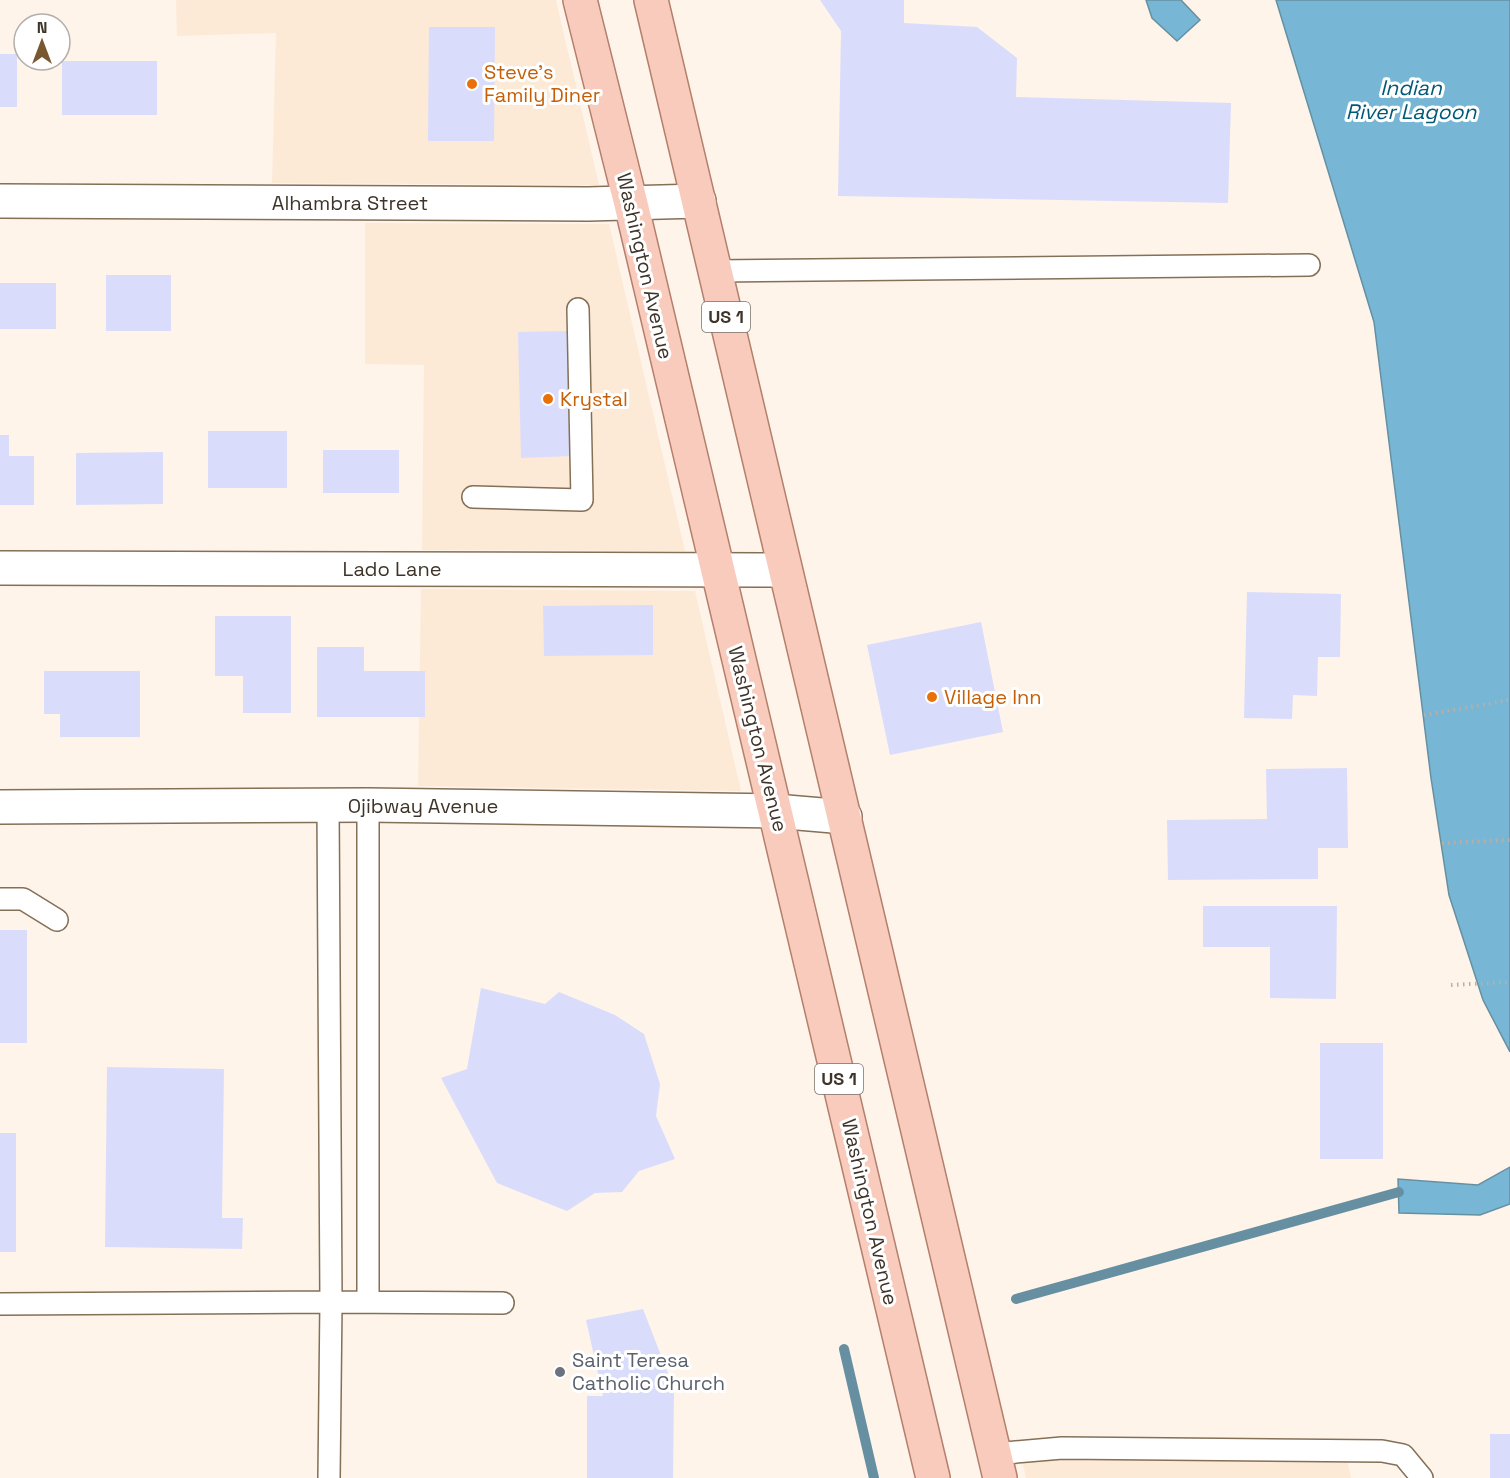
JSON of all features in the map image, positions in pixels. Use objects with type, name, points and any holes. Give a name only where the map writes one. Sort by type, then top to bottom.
[{"type":"main road","name":"Washington Avenue","points":[[580,0],[631,204],[933,1478]]},
{"type":"main road","name":"US 1","points":[[651,0],[997,1466]]},
{"type":"street","name":"Alhambra Street","points":[[0,201],[631,204],[699,201]]},
{"type":"street","name":"Lado Lane","points":[[0,568],[785,570]]},
{"type":"street","name":"Ojibway Avenue","points":[[0,807],[368,805],[775,811],[845,818]]},
{"type":"lane","points":[[715,270],[1309,265]]},
{"type":"lane","points":[[473,497],[582,500],[578,309]]},
{"type":"lane","points":[[368,805],[368,1302]]},
{"type":"lane","points":[[328,806],[331,1302],[329,1478]]},
{"type":"lane","points":[[0,899],[23,900],[57,920]]},
{"type":"lane","points":[[0,1304],[503,1303]]},
{"type":"lane","points":[[997,1466],[1062,1448],[1382,1451],[1403,1455],[1422,1478]]},
{"type":"path","points":[[1424,715],[1510,700]]},
{"type":"path","points":[[1442,843],[1510,840]]},
{"type":"path","points":[[1451,985],[1510,982]]},
{"type":"shaded area","points":[[176,0],[556,0],[599,185],[272,183],[276,33],[177,36]]},
{"type":"shaded area","points":[[365,223],[609,224],[685,551],[422,550],[424,365],[365,364]]},
{"type":"shaded area","points":[[421,589],[695,591],[741,791],[418,786]]},
{"type":"shaded area","points":[[1018,1441],[1343,1441],[1351,1478],[1026,1478]]},
{"type":"water","points":[[1146,0],[1181,0],[1200,20],[1177,41],[1152,18]]},
{"type":"water","name":"Indian River Lagoon","points":[[1276,0],[1510,0],[1510,1052],[1483,1000],[1449,895],[1431,778],[1374,322]]},
{"type":"water","points":[[1510,1167],[1510,1204],[1480,1215],[1399,1213],[1398,1179],[1478,1185]]},
{"type":"building","points":[[820,0],[904,0],[904,23],[977,27],[1017,58],[1016,97],[1231,103],[1228,203],[838,196],[841,31]]},
{"type":"building","points":[[429,27],[495,27],[494,141],[428,141]]},
{"type":"building","points":[[0,54],[12,54],[12,72],[17,72],[17,107],[0,107]]},
{"type":"building","points":[[72,61],[157,61],[157,115],[62,115],[62,72],[72,72]]},
{"type":"building","points":[[106,275],[171,275],[171,331],[106,331]]},
{"type":"building","points":[[0,283],[56,283],[56,329],[0,329]]},
{"type":"building","points":[[569,331],[572,456],[521,458],[518,332]]},
{"type":"building","points":[[208,431],[287,431],[287,488],[208,488]]},
{"type":"building","points":[[0,435],[9,435],[9,456],[34,456],[34,505],[0,505]]},
{"type":"building","points":[[323,450],[399,450],[399,493],[323,493]]},
{"type":"building","points":[[163,452],[163,504],[76,505],[76,453]]},
{"type":"building","points":[[1247,592],[1341,594],[1340,657],[1318,657],[1317,696],[1293,695],[1292,719],[1244,718]]},
{"type":"building","points":[[653,605],[653,655],[544,656],[543,606]]},
{"type":"building","points":[[215,616],[291,616],[291,713],[243,713],[243,676],[215,676]]},
{"type":"building","points":[[981,622],[1003,732],[890,755],[867,645]]},
{"type":"building","points":[[317,647],[364,647],[364,671],[425,671],[425,717],[317,717]]},
{"type":"building","points":[[44,671],[140,671],[140,737],[60,737],[60,714],[44,714]]},
{"type":"building","points":[[1347,768],[1348,848],[1318,848],[1318,879],[1168,880],[1167,820],[1267,819],[1266,769]]},
{"type":"building","points":[[1203,906],[1337,906],[1336,999],[1270,998],[1270,947],[1203,947]]},
{"type":"building","points":[[0,930],[27,930],[27,1043],[0,1043]]},
{"type":"building","points":[[481,988],[545,1004],[559,992],[615,1015],[644,1034],[660,1084],[656,1116],[675,1159],[639,1171],[622,1192],[595,1193],[567,1211],[497,1183],[441,1078],[467,1069]]},
{"type":"building","points":[[1320,1043],[1383,1043],[1383,1159],[1320,1159]]},
{"type":"building","points":[[107,1067],[224,1069],[222,1218],[243,1218],[242,1249],[105,1247]]},
{"type":"building","points":[[0,1133],[16,1133],[16,1252],[0,1252]]},
{"type":"building","points":[[643,1309],[674,1389],[673,1478],[587,1478],[587,1396],[603,1396],[586,1320]]},
{"type":"building","points":[[1490,1434],[1510,1434],[1510,1478],[1490,1478]]},
{"type":"waterway","points":[[1016,1299],[1399,1192]]},
{"type":"waterway","points":[[844,1349],[874,1478]]},
{"type":"place","name":"Steve's Family Diner","points":[[472,84]]},
{"type":"place","name":"Krystal","points":[[548,399]]},
{"type":"place","name":"Village Inn","points":[[932,697]]},
{"type":"place","name":"Saint Teresa Catholic Church","points":[[560,1372]]}]
